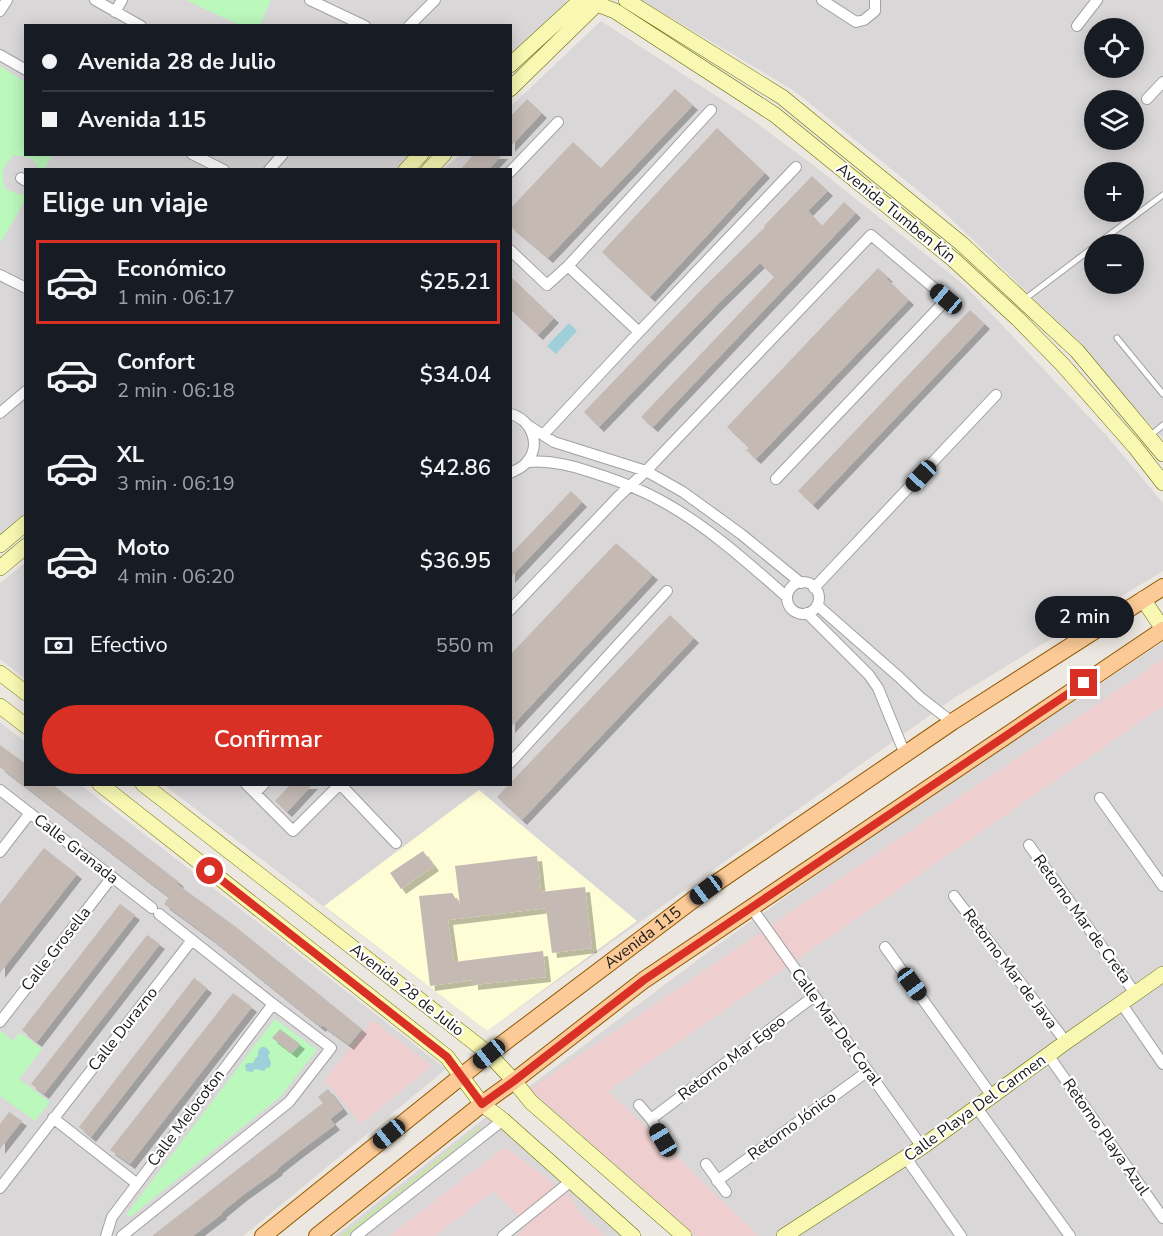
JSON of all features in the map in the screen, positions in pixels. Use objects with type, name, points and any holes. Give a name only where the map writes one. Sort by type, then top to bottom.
[{"type":"main road","name":"Avenida 115","points":[[263,1236],[489,1054],[706,890],[952,722],[1163,587]]},
{"type":"main road","points":[[317,1236],[482,1104],[644,980],[1163,629]]},
{"type":"street","points":[[0,11],[8,0]]},
{"type":"street","points":[[95,0],[137,24]]},
{"type":"street","points":[[115,12],[122,0]]},
{"type":"street","points":[[310,0],[361,24]]},
{"type":"street","points":[[412,24],[435,0]]},
{"type":"street","name":"Avenida Tumben Kin","points":[[626,0],[782,97],[962,244],[1077,351],[1163,454]]},
{"type":"street","points":[[822,0],[856,22],[864,20],[874,11],[875,0]]},
{"type":"street","points":[[1077,26],[1097,0]]},
{"type":"street","points":[[512,63],[590,1]]},
{"type":"street","points":[[512,87],[590,1]]},
{"type":"street","name":"Avenida Tumben Kin","points":[[590,1],[615,11],[776,115],[954,260],[1018,319],[1062,364],[1135,447],[1163,483]]},
{"type":"street","points":[[0,55],[24,69]]},
{"type":"street","points":[[1147,99],[1163,82]]},
{"type":"street","points":[[512,252],[547,285],[568,266],[711,110]]},
{"type":"street","points":[[512,170],[558,122]]},
{"type":"street","points":[[196,156],[220,168]]},
{"type":"street","points":[[271,168],[281,156]]},
{"type":"street","points":[[408,168],[419,156]]},
{"type":"street","points":[[431,168],[442,156]]},
{"type":"street","points":[[543,435],[796,167]]},
{"type":"street","points":[[512,608],[871,235],[946,299],[776,479]]},
{"type":"street","points":[[568,266],[639,332]]},
{"type":"street","points":[[3,281],[24,287]]},
{"type":"street","points":[[0,413],[24,394]]},
{"type":"street","points":[[814,588],[996,395]]},
{"type":"street","points":[[512,415],[523,419],[529,426],[534,444],[528,462],[512,472]]},
{"type":"street","points":[[529,426],[554,442],[646,471],[683,492],[741,534],[801,583]]},
{"type":"street","points":[[528,462],[544,460],[569,465],[619,481],[666,503],[697,523],[787,597]]},
{"type":"street","points":[[0,545],[24,525]]},
{"type":"street","points":[[0,568],[24,548]]},
{"type":"street","points":[[806,583],[814,588],[818,596],[817,605],[812,611],[798,613],[789,607],[787,597],[791,587],[806,583]]},
{"type":"street","points":[[512,761],[667,591]]},
{"type":"street","points":[[1143,599],[1163,629]]},
{"type":"street","points":[[817,605],[921,698],[952,722]]},
{"type":"street","points":[[807,613],[869,675],[878,688],[905,754]]},
{"type":"street","points":[[0,673],[24,691]]},
{"type":"street","points":[[0,706],[24,724]]},
{"type":"street","name":"Avenida 28 de Julio","points":[[103,786],[447,1057],[482,1104],[633,1236]]},
{"type":"street","name":"Avenida 28 de Julio","points":[[146,786],[489,1054],[531,1102],[684,1236]]},
{"type":"street","points":[[248,786],[293,831],[338,786]]},
{"type":"street","points":[[255,794],[262,786]]},
{"type":"street","points":[[342,786],[396,843]]},
{"type":"street","name":"Calle Granada","points":[[0,790],[192,940]]},
{"type":"street","points":[[1100,798],[1163,886]]},
{"type":"street","points":[[0,852],[30,813]]},
{"type":"street","name":"Retorno Mar de Creta","points":[[1029,845],[1135,993]]},
{"type":"street","name":"Calle Grosella","points":[[0,1022],[112,877]]},
{"type":"street","name":"Retorno Mar de Java","points":[[954,896],[1066,1042]]},
{"type":"street","name":"Calle Mar Del Coral","points":[[751,908],[922,1147]]},
{"type":"street","points":[[122,1236],[289,1102],[331,1048],[192,940]]},
{"type":"street","name":"Calle Durazno","points":[[0,1188],[192,940]]},
{"type":"street","points":[[885,947],[992,1096]]},
{"type":"street","name":"Calle Playa Del Carmen","points":[[786,1236],[922,1147],[1163,974]]},
{"type":"street","name":"Retorno Mar Egeo","points":[[651,1119],[813,997]]},
{"type":"street","name":"Calle Melocoton","points":[[106,1236],[112,1217],[136,1183],[273,1004]]},
{"type":"street","points":[[1121,1004],[1163,1064]]},
{"type":"street","name":"Retorno Playa Azul","points":[[1048,1055],[1163,1218]]},
{"type":"street","name":"Retorno Jónico","points":[[717,1181],[868,1071]]},
{"type":"street","points":[[639,1105],[651,1119],[663,1140]]},
{"type":"street","points":[[977,1108],[1070,1236]]},
{"type":"street","points":[[53,1118],[136,1183]]},
{"type":"street","points":[[356,1236],[503,1120]]},
{"type":"street","points":[[906,1158],[961,1236]]},
{"type":"street","points":[[706,1164],[726,1192]]},
{"type":"street","points":[[503,1236],[571,1181]]},
{"type":"lane","points":[[1111,234],[1163,195]]},
{"type":"lane","points":[[1024,300],[1084,254]]},
{"type":"lane","points":[[1117,338],[1163,394]]},
{"type":"lane","points":[[1150,436],[1163,425]]},
{"type":"shaded area","points":[[0,0],[564,0],[569,2],[512,59],[512,24],[24,24],[24,156],[414,156],[402,168],[24,168],[24,516],[0,537]]},
{"type":"shaded area","points":[[641,0],[1163,0],[1163,439],[1056,320],[941,209],[793,90]]},
{"type":"shaded area","points":[[601,21],[744,114],[817,168],[964,285],[1106,435],[1163,503],[1163,571],[954,698],[487,1031],[165,786],[512,786],[512,168],[445,168],[459,156],[512,156],[512,105]]},
{"type":"shaded area","points":[[24,564],[24,678],[0,659],[0,583]]},
{"type":"shaded area","points":[[1163,642],[1163,1236],[690,1236],[526,1089],[719,944],[898,818]]},
{"type":"shaded area","points":[[1163,659],[1163,706],[608,1091],[759,1236],[696,1236],[530,1089]]},
{"type":"shaded area","points":[[0,722],[24,741],[24,786],[82,786],[446,1069],[243,1236],[0,1236]]},
{"type":"shaded area","points":[[479,790],[637,921],[487,1031],[324,906]]},
{"type":"shaded area","points":[[372,1020],[432,1066],[361,1124],[332,1088],[323,1082]]},
{"type":"shaded area","points":[[486,1117],[634,1236],[335,1236]]},
{"type":"shaded area","points":[[505,1147],[571,1196],[581,1215],[607,1236],[517,1236],[527,1225],[493,1191],[435,1236],[389,1236]]},
{"type":"green space","points":[[186,0],[271,0],[260,24],[237,24]]},
{"type":"green space","points":[[0,66],[24,81],[24,156],[52,156],[45,168],[38,168],[29,158],[23,156],[14,155],[7,163],[3,174],[6,189],[24,195],[24,203],[0,243]]},
{"type":"green space","points":[[275,1019],[317,1050],[280,1097],[130,1217],[126,1215]]},
{"type":"green space","points":[[0,1030],[13,1041],[20,1033],[42,1049],[19,1079],[50,1102],[35,1121],[0,1096]]},
{"type":"green space","points":[[480,1126],[481,1128],[346,1236],[341,1236]]},
{"type":"water","points":[[569,323],[577,331],[556,354],[547,346]]},
{"type":"water","points":[[262,1047],[267,1048],[270,1053],[268,1056],[271,1062],[270,1067],[264,1071],[255,1069],[252,1072],[246,1071],[245,1065],[253,1063]]},
{"type":"building","points":[[675,89],[693,105],[548,258],[512,228],[512,207],[573,142],[601,168]]},
{"type":"building","points":[[527,99],[542,113],[512,145],[512,115]]},
{"type":"building","points":[[717,128],[765,173],[650,297],[602,252]]},
{"type":"building","points":[[472,156],[501,156],[490,168],[462,168]]},
{"type":"building","points":[[812,176],[828,191],[808,211],[822,226],[844,202],[856,213],[653,427],[641,417],[774,277],[760,263],[599,427],[584,412]]},
{"type":"building","points":[[878,268],[909,300],[756,459],[746,450],[749,448],[727,427]]},
{"type":"building","points":[[512,278],[554,318],[538,335],[512,311]]},
{"type":"building","points":[[970,310],[985,324],[813,505],[798,491]]},
{"type":"building","points":[[571,491],[582,502],[512,576],[512,553]]},
{"type":"building","points":[[616,543],[653,575],[512,726],[512,653]]},
{"type":"building","points":[[670,615],[694,638],[522,820],[497,797],[507,786],[512,786],[512,781]]},
{"type":"building","points":[[0,745],[24,763],[24,785],[0,767]]},
{"type":"building","points":[[25,786],[55,786],[179,882],[177,884],[236,927],[362,1029],[349,1045],[322,1025],[321,1027],[164,904],[169,897]]},
{"type":"building","points":[[289,786],[311,786],[287,812],[275,801]]},
{"type":"building","points":[[44,848],[77,874],[0,973],[0,904]]},
{"type":"building","points":[[423,851],[434,866],[401,889],[390,873]]},
{"type":"building","points":[[537,856],[541,892],[585,887],[592,948],[552,953],[546,908],[448,920],[454,962],[543,951],[546,977],[473,985],[473,980],[430,986],[419,896],[452,893],[460,905],[455,866]]},
{"type":"building","points":[[120,904],[135,915],[37,1042],[22,1030]]},
{"type":"building","points":[[147,935],[160,944],[44,1094],[31,1084]]},
{"type":"building","points":[[194,978],[207,988],[91,1137],[79,1127]]},
{"type":"building","points":[[233,993],[252,1007],[130,1164],[110,1150]]},
{"type":"building","points":[[280,1029],[300,1044],[292,1053],[272,1038]]},
{"type":"building","points":[[328,1089],[343,1109],[330,1119],[335,1125],[193,1236],[152,1236],[323,1103],[318,1097]]},
{"type":"building","points":[[9,1112],[22,1121],[0,1149],[0,1124]]},
{"type":"route","points":[[210,871],[447,1057],[482,1104],[644,980],[1084,683]]}]
